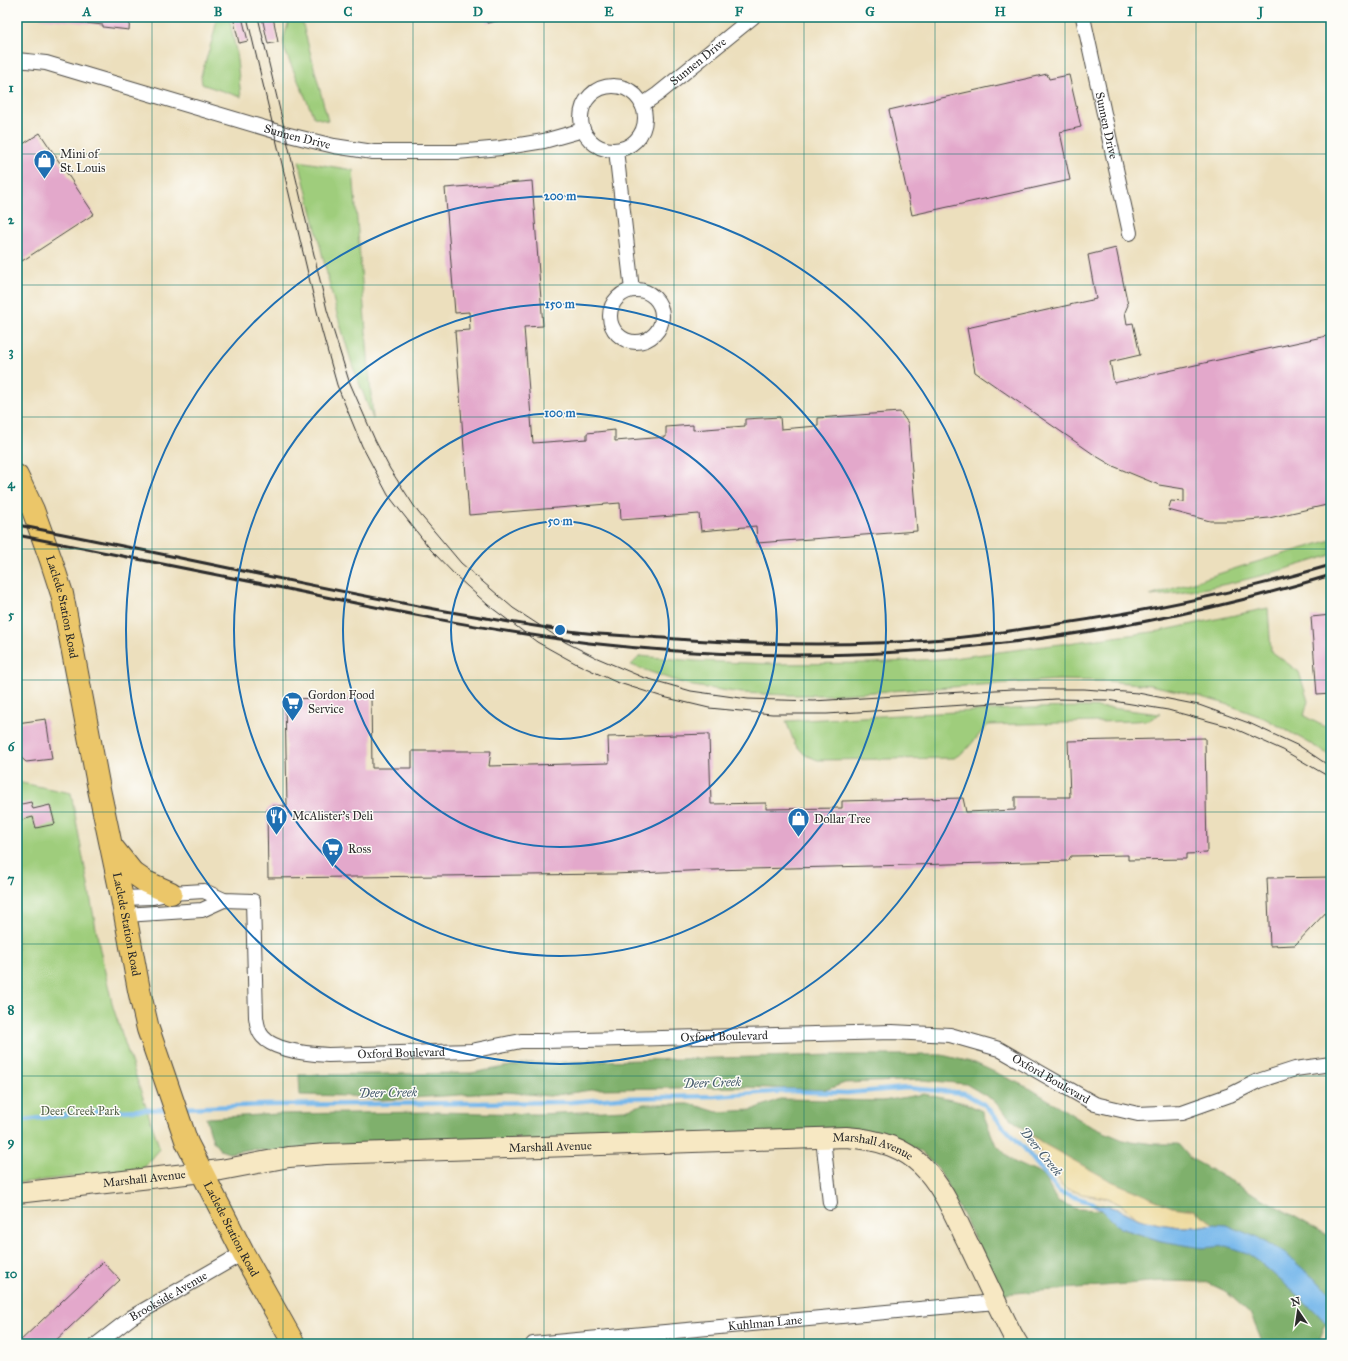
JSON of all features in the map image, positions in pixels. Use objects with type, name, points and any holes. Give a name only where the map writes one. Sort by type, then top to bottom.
[{"type":"main road","name":"Laclede Station Road","points":[[19,479],[33,510],[52,560],[62,594],[139,990],[148,1029],[187,1143],[242,1253],[294,1344]]},
{"type":"main road","points":[[111,846],[133,873],[146,882],[171,893]]},
{"type":"street","name":"Sunnen Drive","points":[[642,104],[658,94],[753,17]]},
{"type":"street","name":"Sunnen Drive","points":[[1083,17],[1130,233]]},
{"type":"street","name":"Sunnen Drive","points":[[17,60],[46,63],[285,134],[334,146],[372,152],[457,152],[486,149],[544,141],[584,130]]},
{"type":"street","points":[[610,86],[625,89],[635,95],[642,104],[645,119],[644,127],[641,134],[630,145],[616,150],[604,149],[590,140],[584,130],[582,115],[586,102],[596,91],[610,86]]},
{"type":"street","points":[[616,150],[632,290]]},
{"type":"street","name":"Oxford Boulevard","points":[[124,907],[153,897],[171,893],[204,891],[224,900],[253,901],[256,1017],[258,1029],[263,1037],[272,1044],[306,1054],[328,1055],[471,1051],[521,1041],[892,1032],[950,1035],[999,1049],[1095,1104],[1138,1114],[1182,1112],[1295,1069],[1331,1064]]},
{"type":"street","name":"Oxford Boulevard","points":[[124,907],[202,910],[224,900]]},
{"type":"street","name":"Marshall Avenue","points":[[17,1193],[221,1170],[289,1157],[326,1154],[846,1137],[865,1139],[881,1142],[906,1153],[924,1168],[940,1187],[1018,1344]]},
{"type":"street","points":[[823,1138],[830,1203]]},
{"type":"street","name":"Brookside Avenue","points":[[97,1344],[132,1317],[242,1253]]},
{"type":"street","name":"Kuhlman Lane","points":[[533,1344],[996,1302]]},
{"type":"green space","points":[[216,17],[229,17],[236,51],[241,97],[202,84],[201,76],[213,37]]},
{"type":"green space","points":[[289,17],[301,17],[328,121],[314,117],[285,51],[284,37]]},
{"type":"green space","points":[[299,161],[353,170],[373,419],[353,367],[337,314]]},
{"type":"green space","points":[[1331,540],[1331,555],[1314,561],[1226,584],[1180,593],[1150,596],[1243,566]]},
{"type":"green space","points":[[1268,608],[1271,651],[1299,672],[1308,701],[1304,716],[1331,730],[1331,756],[1264,718],[1226,704],[1187,693],[1150,685],[1106,681],[1058,680],[828,695],[787,695],[742,693],[693,686],[631,665],[640,656],[695,661],[773,664],[873,663],[953,658],[1160,631]]},
{"type":"green space","points":[[1031,708],[1111,708],[1160,714],[1149,720],[1134,721],[988,725],[965,751],[954,758],[818,760],[805,755],[795,744],[786,721]]},
{"type":"green space","name":"Deer Creek Park","points":[[17,782],[71,793],[100,950],[113,1007],[160,1149],[143,1169],[17,1183]]},
{"type":"green space","points":[[834,1055],[942,1055],[975,1063],[1031,1089],[1090,1126],[1123,1140],[1154,1144],[1178,1144],[1190,1158],[1331,1237],[1331,1309],[1318,1344],[1263,1344],[1250,1313],[1225,1291],[1206,1282],[1163,1281],[1003,1294],[938,1168],[921,1152],[892,1137],[268,1151],[252,1149],[229,1153],[220,1150],[213,1141],[206,1118],[278,1114],[434,1112],[538,1114],[625,1110],[644,1104],[691,1104],[717,1112],[752,1110],[780,1099],[883,1101],[924,1094],[965,1103],[982,1111],[995,1143],[1012,1161],[1043,1175],[1057,1201],[1077,1209],[1102,1210],[1120,1228],[1161,1241],[1214,1224],[1194,1210],[1172,1207],[1109,1180],[1044,1144],[1010,1118],[993,1100],[966,1084],[923,1080],[845,1083],[825,1090],[744,1087],[598,1089],[549,1096],[506,1092],[380,1100],[350,1096],[300,1095],[299,1075],[471,1073],[527,1063]]},
{"type":"sand","points":[[1030,1134],[1044,1144],[1109,1180],[1172,1207],[1194,1210],[1214,1224],[1197,1227],[1180,1227],[1159,1224],[1139,1219],[1123,1206],[1107,1198],[1082,1194],[1065,1188],[1051,1172]]},
{"type":"water","points":[[1088,1202],[1119,1209],[1139,1219],[1159,1224],[1180,1227],[1197,1227],[1214,1224],[1227,1225],[1265,1241],[1287,1255],[1331,1293],[1331,1309],[1326,1323],[1314,1310],[1262,1264],[1247,1253],[1226,1246],[1202,1248],[1161,1241],[1120,1228],[1102,1210]]},
{"type":"building","points":[[40,17],[130,17],[129,30]]},
{"type":"building","points":[[233,17],[242,17],[248,41],[239,43]]},
{"type":"building","points":[[262,17],[273,17],[278,42],[268,44]]},
{"type":"building","points":[[486,17],[512,17],[512,18],[487,23]]},
{"type":"building","points":[[1047,74],[1049,79],[1069,75],[1081,127],[1060,132],[1070,180],[912,215],[889,110]]},
{"type":"building","name":"Mini of St. Louis","points":[[40,133],[94,214],[22,261],[19,256],[17,257],[17,148]]},
{"type":"building","points":[[532,181],[543,326],[524,327],[533,443],[587,439],[587,433],[615,430],[615,441],[666,437],[666,427],[693,425],[693,430],[745,426],[745,419],[780,417],[781,429],[818,426],[818,418],[900,412],[908,423],[917,531],[757,543],[756,526],[701,531],[699,514],[621,520],[620,503],[469,515],[455,331],[470,330],[469,312],[455,313],[445,188]]},
{"type":"building","points":[[1116,248],[1128,305],[1125,312],[1127,324],[1133,323],[1140,355],[1110,362],[1114,383],[1331,335],[1331,504],[1269,518],[1238,521],[1210,521],[1168,510],[1171,501],[1184,502],[1184,489],[1159,485],[1113,466],[1096,456],[975,372],[967,328],[1096,299],[1088,255]]},
{"type":"building","points":[[1331,615],[1331,694],[1317,695],[1311,617]]},
{"type":"building","points":[[371,697],[372,768],[412,768],[412,751],[491,751],[489,766],[609,763],[608,737],[709,734],[711,804],[766,803],[766,809],[842,808],[842,801],[963,798],[966,812],[1015,810],[1015,797],[1070,797],[1068,741],[1205,738],[1207,853],[1187,854],[1187,859],[1128,860],[1128,855],[1071,856],[1068,861],[613,874],[268,878],[267,810],[271,806],[287,806],[285,699]]},
{"type":"building","points":[[46,719],[52,759],[26,762],[17,754],[17,723]]},
{"type":"building","points":[[31,802],[33,809],[50,805],[55,824],[36,828],[33,817],[18,821],[17,805]]},
{"type":"building","points":[[1331,877],[1331,907],[1295,945],[1270,946],[1267,878]]},
{"type":"building","points":[[103,1262],[120,1280],[52,1344],[17,1344]]},
{"type":"waterway","name":"Deer Creek","points":[[182,1108],[265,1105],[571,1102],[618,1098],[715,1096],[787,1091],[847,1093],[907,1088],[964,1093],[985,1105],[1025,1149],[1059,1192],[1093,1203]]},
{"type":"waterway","name":"Deer Creek","points":[[17,1121],[87,1112],[169,1109]]},
{"type":"tram line","points":[[247,17],[321,328],[337,385],[362,446],[388,495],[431,550],[457,577],[488,605],[537,642],[575,663],[616,682],[663,697],[709,708],[772,714],[827,714],[1056,699],[1107,700],[1168,710],[1231,727],[1283,750],[1331,778]]},
{"type":"tram line","points":[[258,17],[327,310],[349,381],[375,440],[390,469],[418,512],[461,563],[513,608],[565,642],[595,657],[642,677],[691,691],[748,699],[813,701],[1012,689],[1084,689],[1138,693],[1199,705],[1249,723],[1301,747],[1331,767]]},
{"type":"railway","points":[[17,525],[362,595],[569,631],[592,634],[768,644],[909,642],[993,633],[1140,611],[1255,586],[1331,565]]},
{"type":"railway","points":[[17,535],[391,610],[510,632],[589,643],[682,651],[776,655],[870,653],[963,647],[1057,636],[1149,620],[1241,600],[1331,575]]},
{"type":"place","name":"Mini of St. Louis","points":[[44,180]]},
{"type":"place","name":"Gordon Food Service","points":[[293,722]]},
{"type":"place","name":"McAlister's Deli","points":[[276,836]]},
{"type":"place","name":"Dollar Tree","points":[[799,838]]},
{"type":"place","name":"Ross","points":[[332,868]]}]
